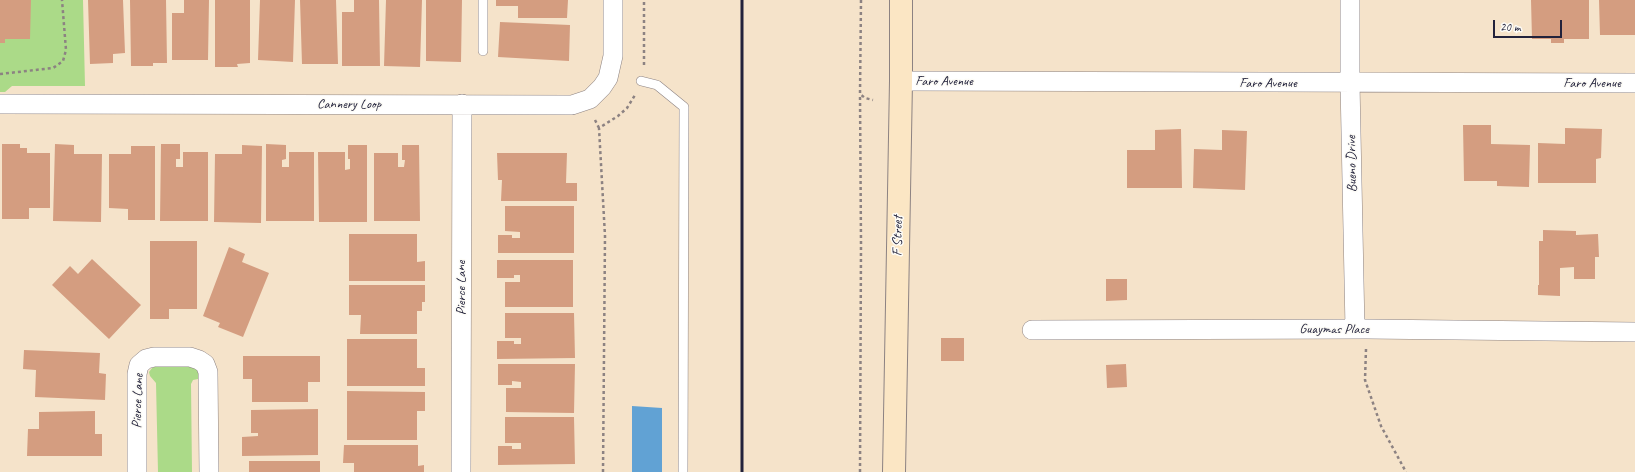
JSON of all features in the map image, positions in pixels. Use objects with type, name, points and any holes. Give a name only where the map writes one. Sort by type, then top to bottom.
[{"type":"street","name":"Cannery Loop","points":[[0,104],[566,105],[582,103],[590,99],[602,87],[610,69],[614,47],[613,0]]},
{"type":"street","name":"F Street","points":[[894,472],[901,81],[901,0]]},
{"type":"street","name":"Bueno Drive","points":[[1350,0],[1350,83],[1361,329]]},
{"type":"street","name":"Faro Avenue","points":[[901,81],[1635,83]]},
{"type":"street","name":"Pierce Lane","points":[[461,472],[462,104]]},
{"type":"street","name":"Guaymas Place","points":[[1032,330],[1361,329],[1635,332]]},
{"type":"street","name":"Pierce Lane","points":[[137,472],[137,374],[140,365],[146,359],[154,357],[190,357],[205,364],[208,372],[209,472]]},
{"type":"lane","points":[[483,0],[483,51]]},
{"type":"lane","points":[[641,80],[658,85],[684,107],[683,472]]},
{"type":"path","points":[[0,74],[53,68],[62,61],[66,50],[66,43],[62,0]]},
{"type":"path","points":[[603,472],[605,236],[599,128],[613,120],[627,108],[637,92],[644,70],[644,0]]},
{"type":"path","points":[[860,472],[862,244],[860,94],[861,0]]},
{"type":"path","points":[[860,94],[865,98],[873,100]]},
{"type":"path","points":[[1361,329],[1365,380],[1381,426],[1406,472]]},
{"type":"green space","points":[[0,0],[83,0],[85,86],[12,86],[5,92],[0,92]]},
{"type":"green space","points":[[190,365],[196,367],[199,372],[198,379],[193,380],[191,384],[192,472],[158,472],[156,383],[150,376],[149,372],[152,368],[157,366]]},
{"type":"water","points":[[632,406],[662,408],[662,472],[632,472]]},
{"type":"building","points":[[0,0],[31,0],[30,39],[5,39],[5,43],[0,43]]},
{"type":"building","points":[[88,0],[123,0],[125,53],[113,54],[113,63],[90,64]]},
{"type":"building","points":[[130,0],[166,0],[167,63],[153,63],[153,66],[131,66]]},
{"type":"building","points":[[184,0],[209,0],[208,60],[172,60],[172,13],[184,13]]},
{"type":"building","points":[[215,0],[250,0],[250,63],[237,64],[238,67],[215,67]]},
{"type":"building","points":[[260,0],[295,0],[293,62],[258,60]]},
{"type":"building","points":[[300,0],[336,0],[338,64],[302,64]]},
{"type":"building","points":[[354,0],[379,0],[380,66],[342,66],[342,12],[354,12]]},
{"type":"building","points":[[386,0],[422,0],[420,67],[384,66]]},
{"type":"building","points":[[426,0],[462,0],[461,62],[426,61]]},
{"type":"building","points":[[496,0],[568,0],[567,18],[518,18],[518,6],[496,6]]},
{"type":"building","points":[[1531,0],[1589,0],[1589,39],[1564,39],[1564,43],[1551,43],[1551,39],[1532,39]]},
{"type":"building","points":[[1599,0],[1635,0],[1635,35],[1600,35]]},
{"type":"building","points":[[500,22],[570,25],[569,61],[498,57]]},
{"type":"building","points":[[1463,125],[1491,125],[1491,144],[1530,145],[1529,187],[1497,186],[1497,181],[1464,181]]},
{"type":"building","points":[[1565,128],[1602,129],[1601,158],[1596,159],[1596,183],[1538,183],[1538,143],[1565,144]]},
{"type":"building","points":[[1181,129],[1182,188],[1127,188],[1127,150],[1155,150],[1155,130]]},
{"type":"building","points":[[1222,130],[1247,131],[1245,190],[1193,188],[1194,149],[1222,150]]},
{"type":"building","points":[[2,144],[20,144],[20,148],[27,148],[27,153],[50,153],[50,208],[29,208],[29,219],[2,219]]},
{"type":"building","points":[[55,144],[74,145],[74,154],[102,154],[101,222],[53,221]]},
{"type":"building","points":[[161,144],[180,144],[180,159],[176,159],[176,167],[183,167],[183,152],[208,152],[208,221],[160,221]]},
{"type":"building","points":[[266,144],[286,145],[286,159],[282,160],[282,167],[289,167],[289,152],[314,152],[314,221],[266,221]]},
{"type":"building","points":[[242,145],[262,146],[261,223],[214,222],[215,154],[242,154]]},
{"type":"building","points":[[348,145],[367,145],[367,222],[319,222],[318,152],[345,152],[345,170],[350,169]]},
{"type":"building","points":[[402,145],[419,145],[420,221],[374,221],[374,153],[398,153],[398,167],[404,167],[405,160],[402,160]]},
{"type":"building","points":[[131,146],[155,146],[155,220],[128,220],[128,209],[109,208],[109,154],[131,154]]},
{"type":"building","points":[[497,153],[567,153],[566,183],[577,183],[577,201],[501,201],[502,180],[498,180]]},
{"type":"building","points":[[505,206],[574,206],[574,253],[498,253],[498,235],[512,235],[512,238],[520,238],[520,232],[505,231]]},
{"type":"building","points":[[1543,230],[1576,231],[1576,235],[1598,234],[1599,257],[1595,257],[1595,279],[1574,279],[1574,267],[1560,268],[1560,296],[1538,295],[1539,241],[1543,241]]},
{"type":"building","points":[[349,234],[417,234],[417,262],[425,261],[425,281],[349,281]]},
{"type":"building","points":[[150,241],[197,241],[197,309],[169,309],[169,319],[150,319]]},
{"type":"building","points":[[229,247],[245,254],[242,262],[269,273],[243,337],[218,327],[220,323],[203,316]]},
{"type":"building","points":[[92,259],[141,305],[109,339],[52,285],[70,266],[78,274]]},
{"type":"building","points":[[497,260],[573,260],[573,307],[505,307],[505,282],[520,282],[520,275],[514,275],[514,278],[497,278]]},
{"type":"building","points":[[1106,279],[1127,279],[1127,300],[1106,301]]},
{"type":"building","points":[[349,285],[425,285],[425,302],[422,302],[422,311],[417,311],[417,334],[360,334],[361,315],[349,315]]},
{"type":"building","points":[[505,313],[574,313],[575,358],[497,359],[497,341],[514,341],[514,344],[521,344],[521,338],[505,338]]},
{"type":"building","points":[[941,338],[964,338],[964,361],[941,361]]},
{"type":"building","points":[[347,339],[417,339],[417,368],[425,368],[425,386],[347,386]]},
{"type":"building","points":[[24,350],[100,353],[99,373],[106,374],[105,400],[35,397],[36,370],[23,369]]},
{"type":"building","points":[[243,356],[320,356],[320,382],[308,382],[308,402],[252,402],[252,379],[243,379]]},
{"type":"building","points":[[498,364],[575,364],[574,413],[506,412],[506,388],[521,388],[521,382],[512,381],[512,385],[498,385]]},
{"type":"building","points":[[1126,364],[1127,387],[1107,388],[1106,365]]},
{"type":"building","points":[[347,391],[425,392],[425,411],[417,411],[417,440],[347,440]]},
{"type":"building","points":[[318,409],[318,455],[242,456],[242,437],[258,436],[258,433],[251,433],[251,410]]},
{"type":"building","points":[[95,411],[95,434],[102,434],[102,456],[27,456],[28,429],[39,429],[39,412]]},
{"type":"building","points":[[505,417],[574,417],[575,464],[498,465],[498,446],[512,446],[512,449],[521,449],[521,443],[505,443]]},
{"type":"building","points":[[344,445],[418,445],[418,466],[424,465],[424,472],[354,472],[354,463],[343,463]]},
{"type":"building","points":[[249,461],[320,461],[320,472],[249,472]]},
{"type":"railway","points":[[742,0],[742,472]]}]
